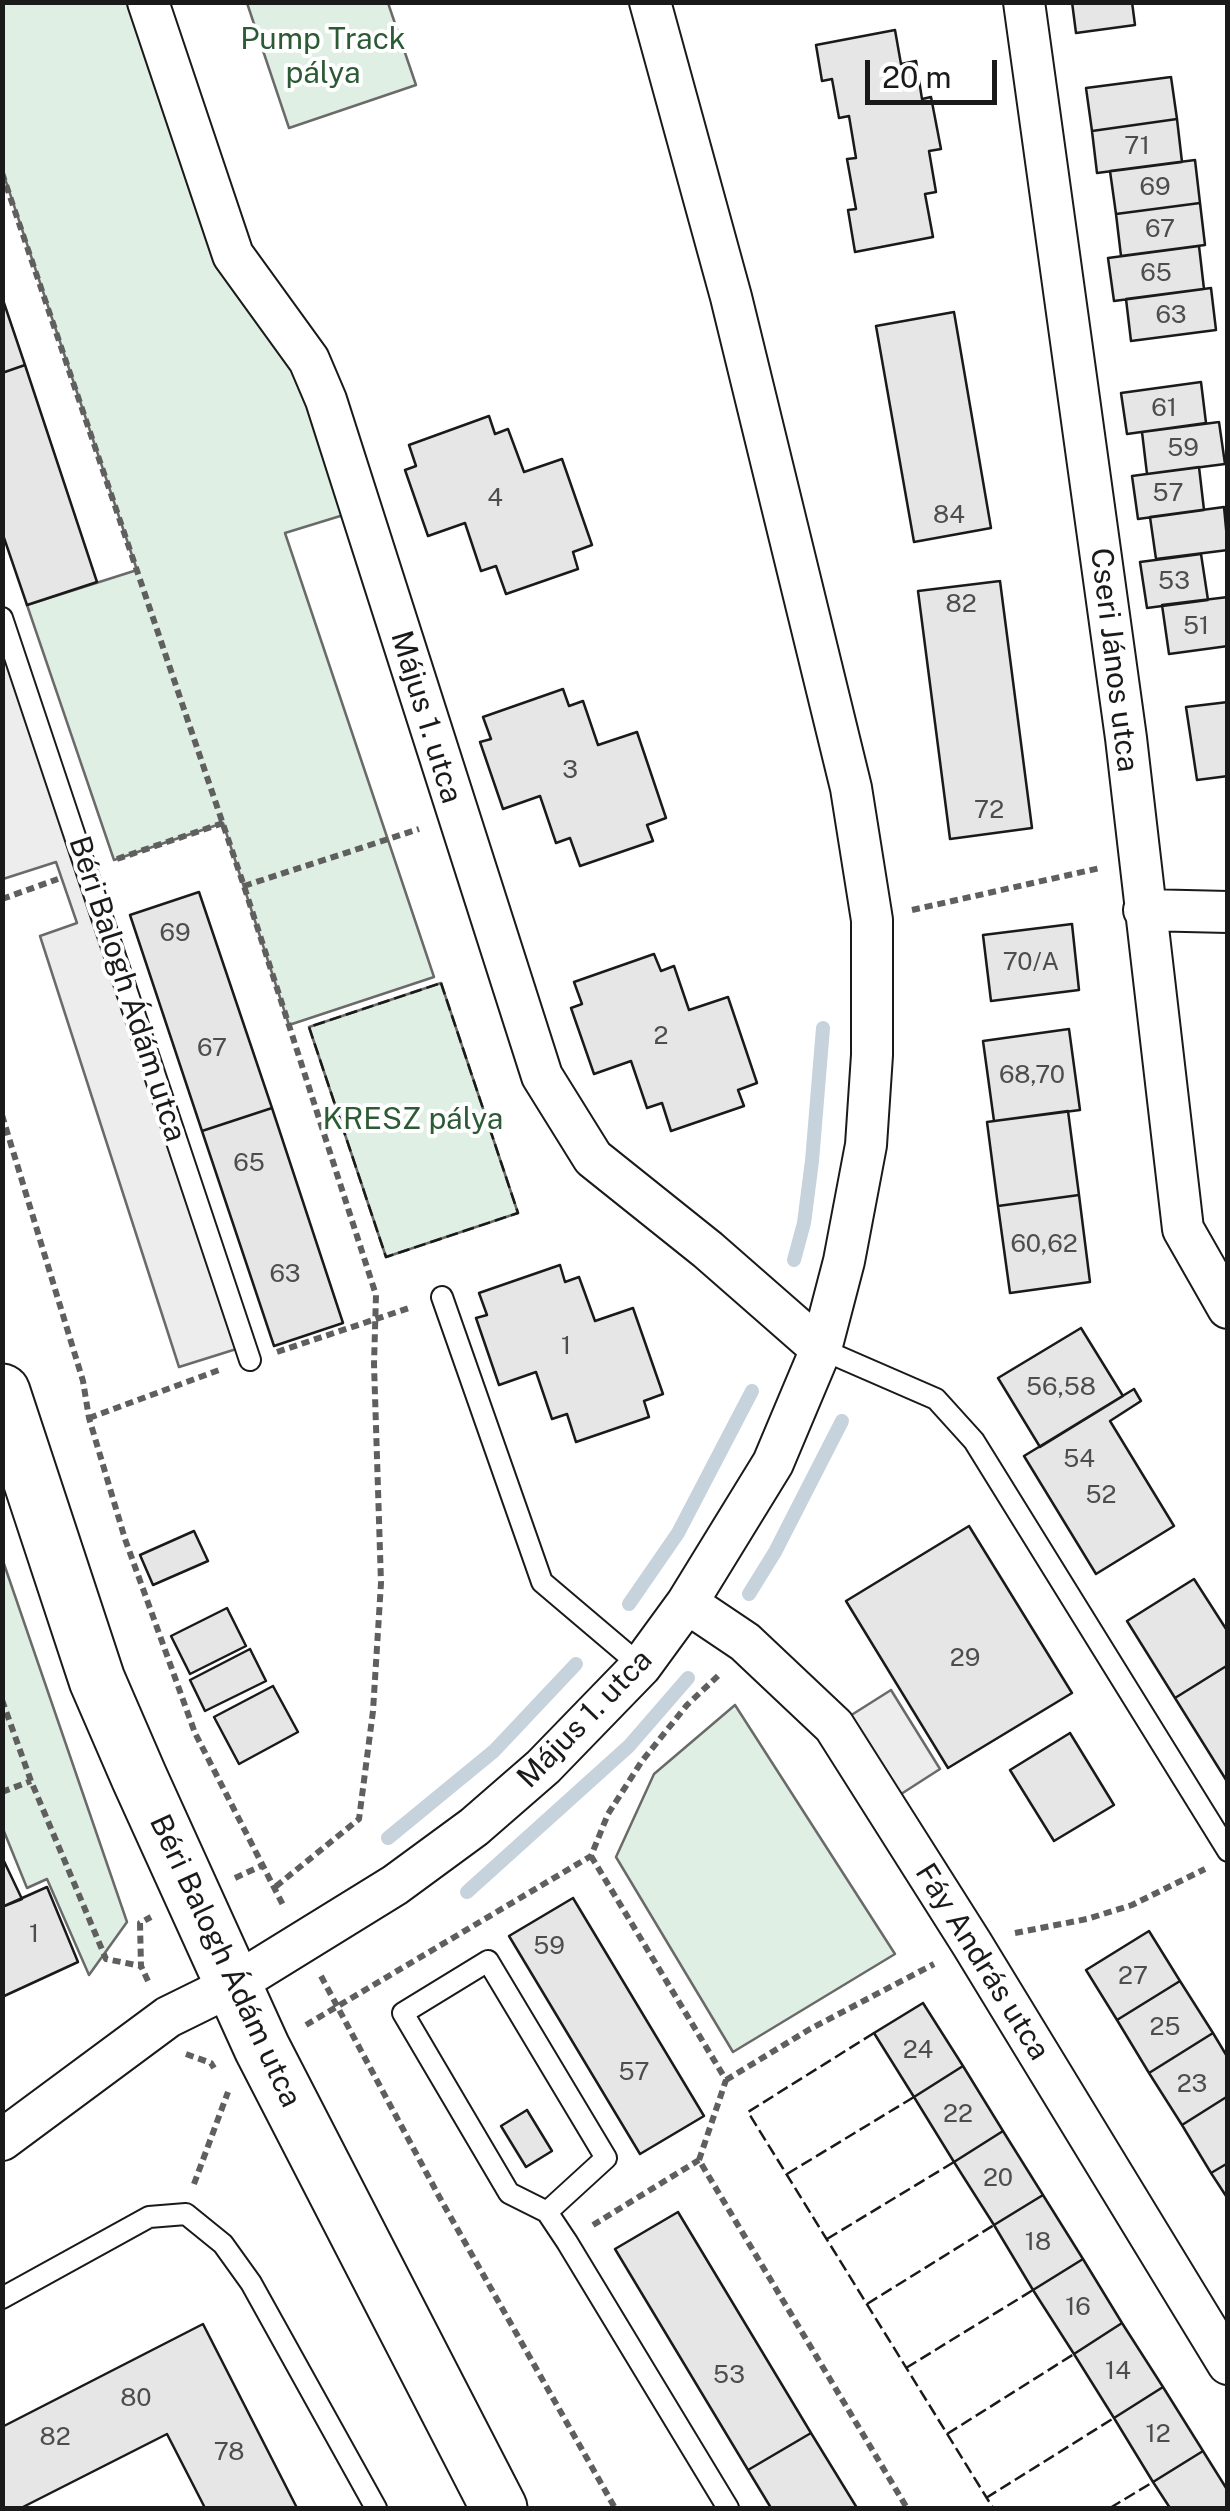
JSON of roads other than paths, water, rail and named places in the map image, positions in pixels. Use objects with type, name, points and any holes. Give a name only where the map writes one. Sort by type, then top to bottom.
[{"type":"street","name":"Május 1. utca","points":[[148,2],[233,255],[302,348],[326,400],[542,1076],[593,1158],[708,1250],[821,1350]]},
{"type":"street","name":"Május 1. utca","points":[[2,2140],[168,2017],[233,1984],[395,1885],[474,1827],[543,1767],[641,1666],[688,1603],[773,1464],[821,1350],[844,1260],[866,1145],[872,1055],[872,920],[851,788],[731,297],[650,2]]},
{"type":"street","name":"Cseri János utca","points":[[1024,2],[1121,700],[1184,1229],[1228,1308]]},
{"type":"street","points":[[1144,910],[1228,912]]},
{"type":"street","name":"Béri Balogh Ádám utca","points":[[2,1392],[98,1680],[233,1984],[262,2048],[499,2508]]},
{"type":"street","name":"Fáy András utca","points":[[688,1603],[745,1642],[831,1721],[1228,2364]]},
{"type":"lane","name":"Béri Balogh Ádám utca","points":[[2,618],[250,1360]]},
{"type":"lane","points":[[442,1297],[542,1582],[641,1666]]},
{"type":"lane","points":[[821,1350],[936,1399],[974,1441],[1221,1857]]},
{"type":"lane","points":[[547,2212],[606,2158],[488,1961],[404,2014],[508,2194],[547,2212],[728,2508]]},
{"type":"lane","points":[[2,2298],[149,2217],[186,2214],[223,2244],[251,2283],[376,2508]]},
{"type":"waterway","points":[[794,1260],[804,1223],[812,1161],[823,1028]]},
{"type":"waterway","points":[[629,1604],[678,1533],[752,1391]]},
{"type":"waterway","points":[[749,1594],[775,1552],[842,1421]]},
{"type":"waterway","points":[[388,1838],[494,1751],[576,1664]]},
{"type":"waterway","points":[[467,1892],[629,1746],[688,1678]]},
{"type":"park label","name":"Pump Track pálya","points":[[323,57]]},
{"type":"park label","name":"KRESZ pálya","points":[[413,1120]]}]
